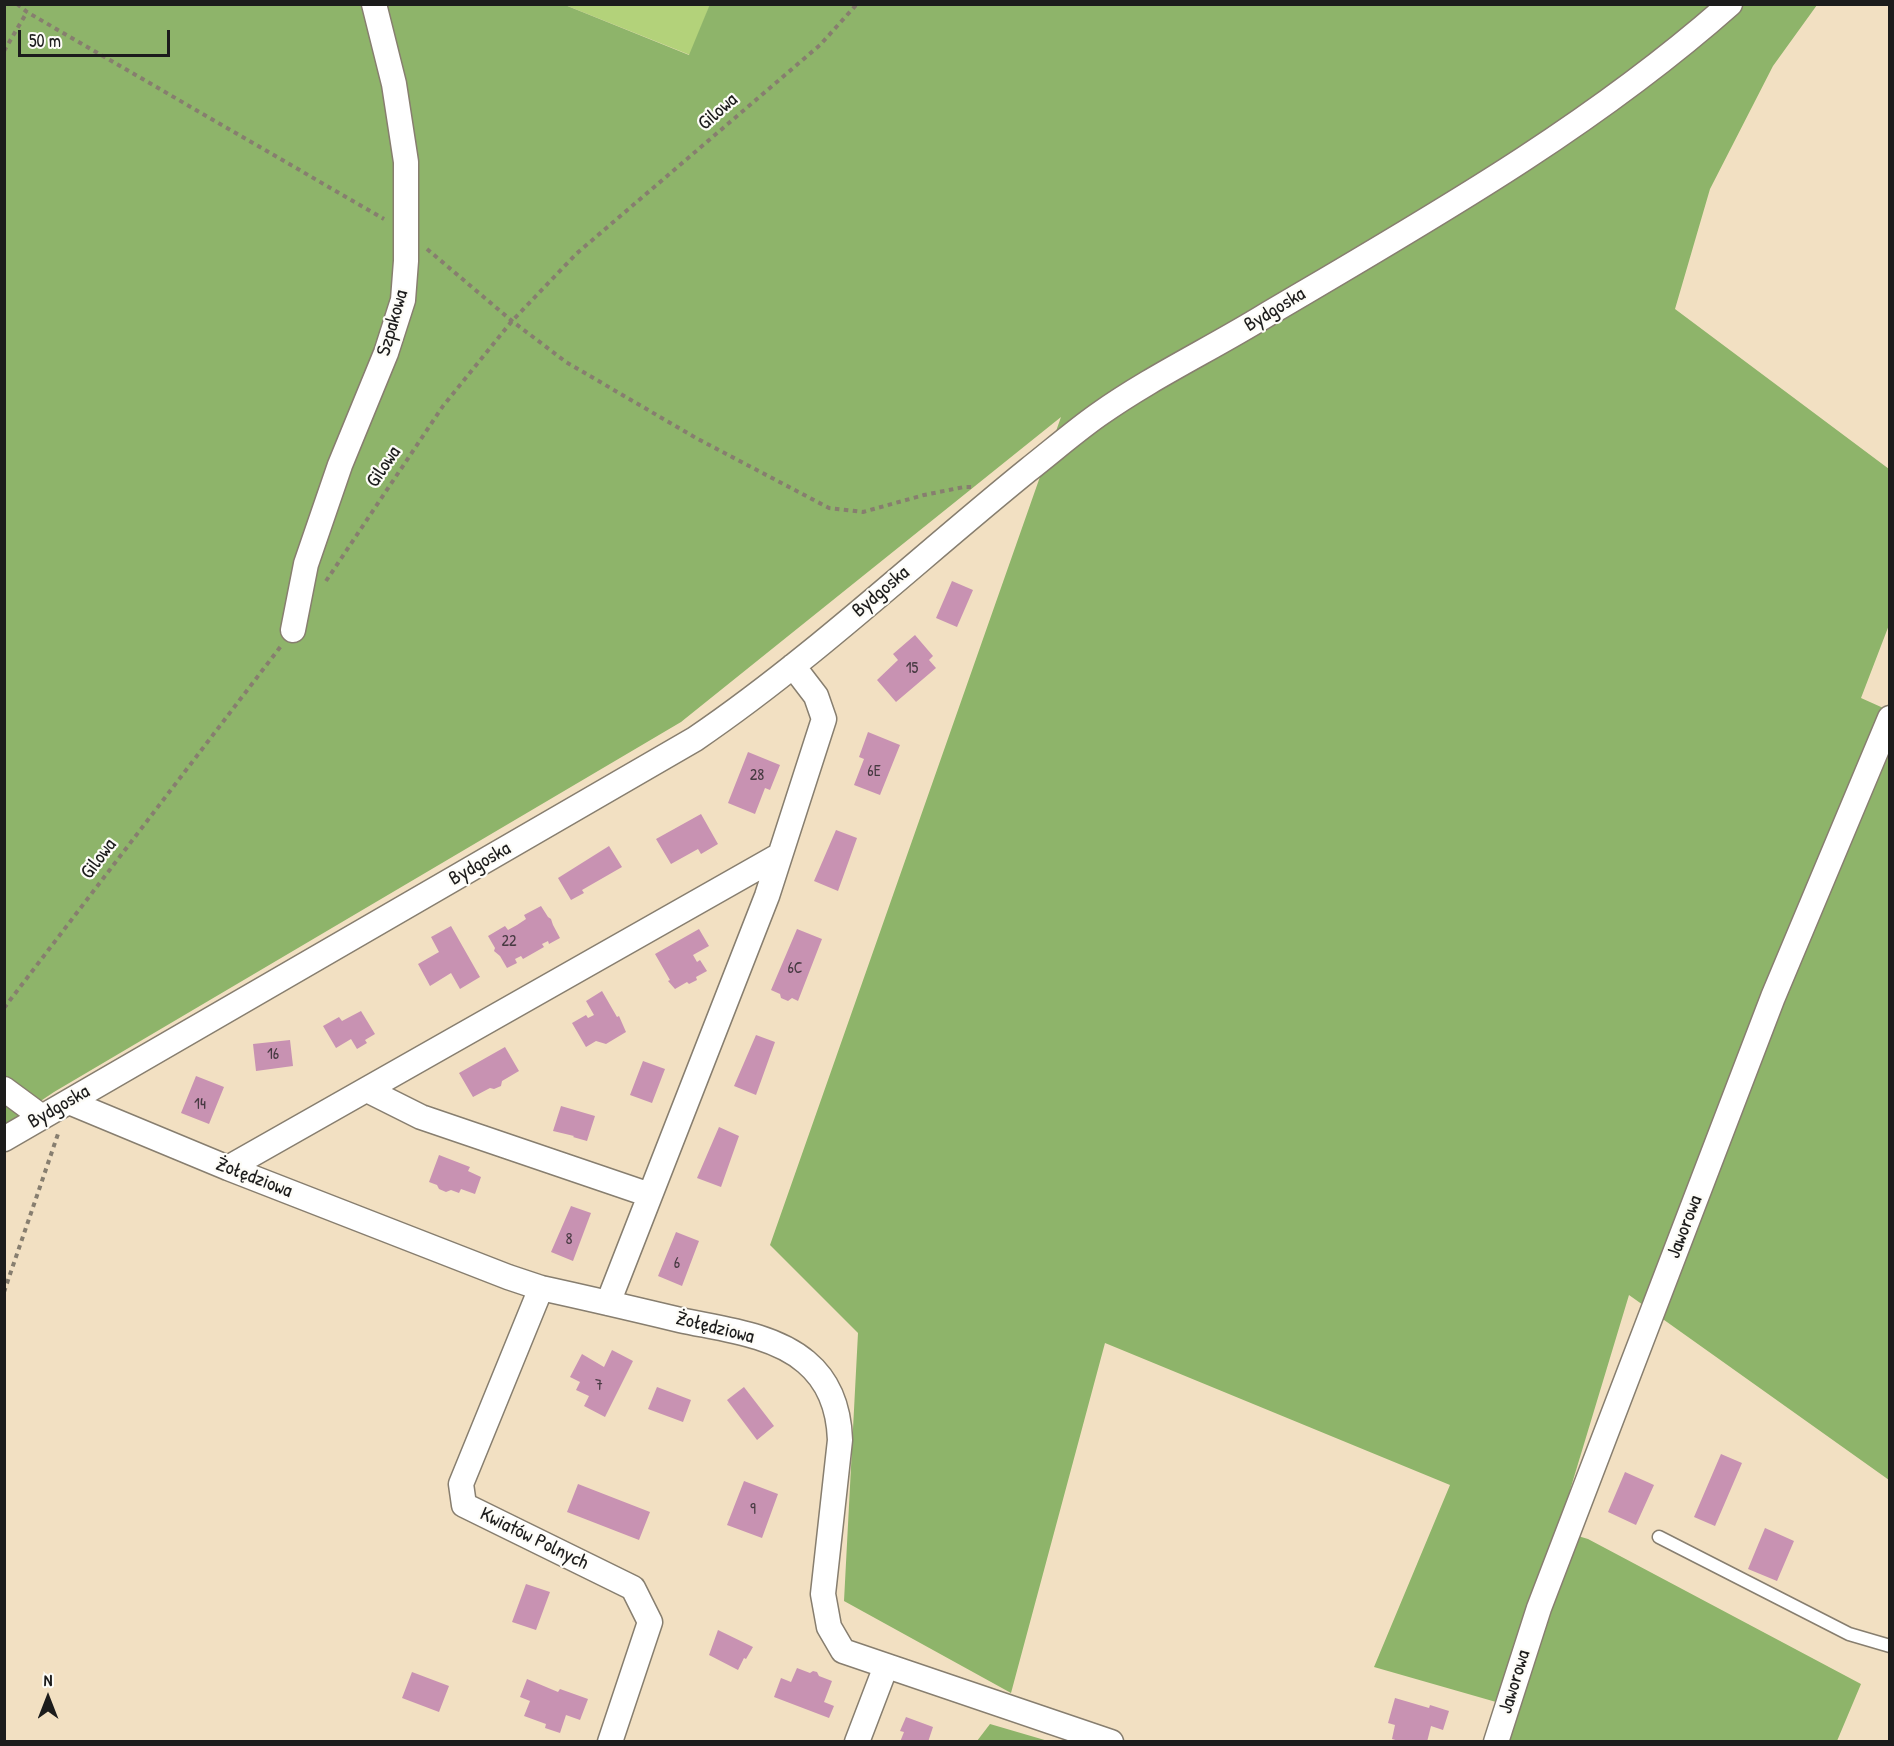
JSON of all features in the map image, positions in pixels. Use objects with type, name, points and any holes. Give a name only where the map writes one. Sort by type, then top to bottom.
[{"type":"street","name":"Szpakowa","points":[[293,630],[306,564],[340,465],[397,322],[403,300],[405,162],[393,84],[374,4]]},
{"type":"street","name":"Bydgoska","points":[[4,1139],[694,739],[728,717],[1096,416],[1126,396],[1476,191],[1649,72],[1689,42],[1730,4]]},
{"type":"street","points":[[608,1303],[767,896],[824,719],[816,696],[793,666]]},
{"type":"street","name":"Jaworowa","points":[[1496,1742],[1539,1608],[1581,1496],[1773,997],[1890,718]]},
{"type":"street","points":[[228,1168],[780,855]]},
{"type":"street","points":[[4,1089],[42,1117]]},
{"type":"street","points":[[367,1090],[421,1117],[650,1195]]},
{"type":"street","name":"Żołędziowa","points":[[69,1102],[228,1168],[508,1277],[541,1288],[753,1336],[772,1343],[806,1362],[829,1390],[839,1421],[840,1440],[823,1594],[829,1627],[843,1651],[1111,1742]]},
{"type":"street","name":"Kwiatów Polnych","points":[[541,1288],[461,1484],[464,1506],[633,1588],[650,1622],[610,1742]]},
{"type":"street","points":[[857,1742],[886,1666]]},
{"type":"lane","points":[[1659,1537],[1850,1634],[1890,1646]]},
{"type":"path","points":[[17,4],[27,12],[405,231],[512,321],[566,362],[696,438],[830,508],[863,512],[924,495],[964,487],[986,487],[1001,492]]},
{"type":"path","name":"Gilowa","points":[[326,581],[443,406],[512,321],[576,254],[820,45],[857,4]]},
{"type":"path","points":[[4,51],[27,12]]},
{"type":"path","name":"Gilowa","points":[[4,1008],[293,630]]},
{"type":"path","points":[[4,1292],[69,1102]]},
{"type":"green space","points":[[710,4],[1817,5],[1773,66],[1710,189],[1675,309],[1889,469],[1889,625],[1861,698],[1890,711],[1889,1480],[1629,1295],[1558,1530],[1588,1539],[1861,1684],[1837,1741],[1507,1741],[1517,1708],[1374,1667],[1450,1485],[1105,1343],[1011,1693],[844,1601],[858,1333],[770,1245],[1061,417],[681,722],[54,1092],[5,1125],[5,5],[565,5],[689,55]]},
{"type":"green space","points":[[565,5],[710,5],[690,55]]},
{"type":"green space","points":[[990,1724],[1048,1741],[977,1741]]},
{"type":"building","points":[[952,581],[973,590],[957,627],[936,618]]},
{"type":"building","points":[[915,635],[933,656],[929,660],[936,668],[896,702],[877,680],[898,660],[893,654]]},
{"type":"building","points":[[868,732],[900,745],[880,795],[854,785],[864,759],[859,757]]},
{"type":"building","points":[[748,752],[780,765],[770,790],[765,788],[755,814],[728,803]]},
{"type":"building","points":[[701,814],[718,844],[701,854],[698,849],[671,864],[656,839]]},
{"type":"building","points":[[836,830],[857,838],[838,891],[814,881]]},
{"type":"building","points":[[609,846],[622,867],[582,890],[584,893],[571,900],[558,878]]},
{"type":"building","points":[[541,906],[551,919],[560,938],[549,944],[548,941],[542,944],[544,947],[523,959],[521,956],[515,959],[517,963],[507,968],[494,951],[495,948],[488,936],[505,926],[508,930],[517,925],[526,919],[524,915]]},
{"type":"building","points":[[451,926],[480,977],[460,989],[451,973],[430,986],[418,964],[439,952],[431,937]]},
{"type":"building","points":[[699,929],[709,946],[693,955],[697,962],[700,960],[707,971],[696,977],[697,980],[689,984],[687,982],[675,989],[668,981],[670,980],[655,954]]},
{"type":"building","points":[[797,929],[822,939],[798,1001],[792,998],[788,1001],[771,990]]},
{"type":"building","points":[[602,991],[617,1017],[619,1016],[626,1032],[606,1044],[596,1041],[586,1047],[572,1023],[586,1015],[588,1018],[594,1015],[586,1001]]},
{"type":"building","points":[[361,1011],[375,1034],[357,1049],[351,1039],[336,1048],[323,1026],[339,1017],[342,1021]]},
{"type":"building","points":[[756,1035],[775,1042],[756,1095],[734,1086]]},
{"type":"building","points":[[290,1040],[293,1066],[256,1071],[253,1044]]},
{"type":"building","points":[[505,1047],[519,1071],[502,1081],[501,1086],[490,1088],[473,1097],[459,1073]]},
{"type":"building","points":[[643,1061],[665,1069],[652,1103],[630,1095]]},
{"type":"building","points":[[196,1076],[224,1087],[209,1124],[181,1113]]},
{"type":"building","points":[[561,1106],[595,1116],[587,1141],[553,1131]]},
{"type":"building","points":[[719,1127],[739,1136],[721,1187],[697,1178]]},
{"type":"building","points":[[439,1155],[470,1167],[468,1171],[481,1177],[475,1194],[461,1189],[459,1193],[451,1190],[446,1192],[429,1182]]},
{"type":"building","points":[[571,1206],[591,1213],[573,1261],[551,1252]]},
{"type":"building","points":[[676,1232],[699,1241],[682,1286],[658,1276]]},
{"type":"building","points":[[612,1350],[633,1361],[605,1417],[584,1406],[589,1396],[576,1390],[580,1382],[570,1377],[582,1354],[604,1367]]},
{"type":"building","points":[[657,1387],[691,1400],[683,1422],[648,1409]]},
{"type":"building","points":[[744,1387],[774,1426],[757,1440],[727,1400]]},
{"type":"building","points":[[1721,1454],[1742,1463],[1715,1526],[1694,1517]]},
{"type":"building","points":[[1625,1472],[1654,1485],[1636,1525],[1608,1512]]},
{"type":"building","points":[[744,1481],[778,1494],[762,1538],[727,1525]]},
{"type":"building","points":[[578,1484],[650,1512],[639,1540],[567,1512]]},
{"type":"building","points":[[1765,1528],[1794,1541],[1777,1581],[1748,1569]]},
{"type":"building","points":[[526,1584],[550,1592],[536,1630],[512,1622]]},
{"type":"building","points":[[718,1630],[753,1647],[738,1670],[709,1655]]},
{"type":"building","points":[[797,1668],[810,1673],[817,1672],[819,1676],[832,1681],[824,1702],[834,1706],[829,1718],[774,1697],[781,1678],[791,1682]]},
{"type":"building","points":[[412,1672],[449,1686],[439,1712],[402,1698]]},
{"type":"building","points":[[527,1679],[558,1692],[560,1689],[588,1699],[580,1720],[566,1715],[560,1733],[545,1728],[546,1724],[524,1716],[530,1701],[520,1697]]},
{"type":"building","points":[[1395,1698],[1449,1711],[1443,1730],[1431,1726],[1427,1742],[1402,1742],[1392,1739],[1395,1725],[1388,1723]]},
{"type":"building","points":[[906,1717],[933,1727],[928,1742],[900,1742],[904,1732],[900,1731]]}]
